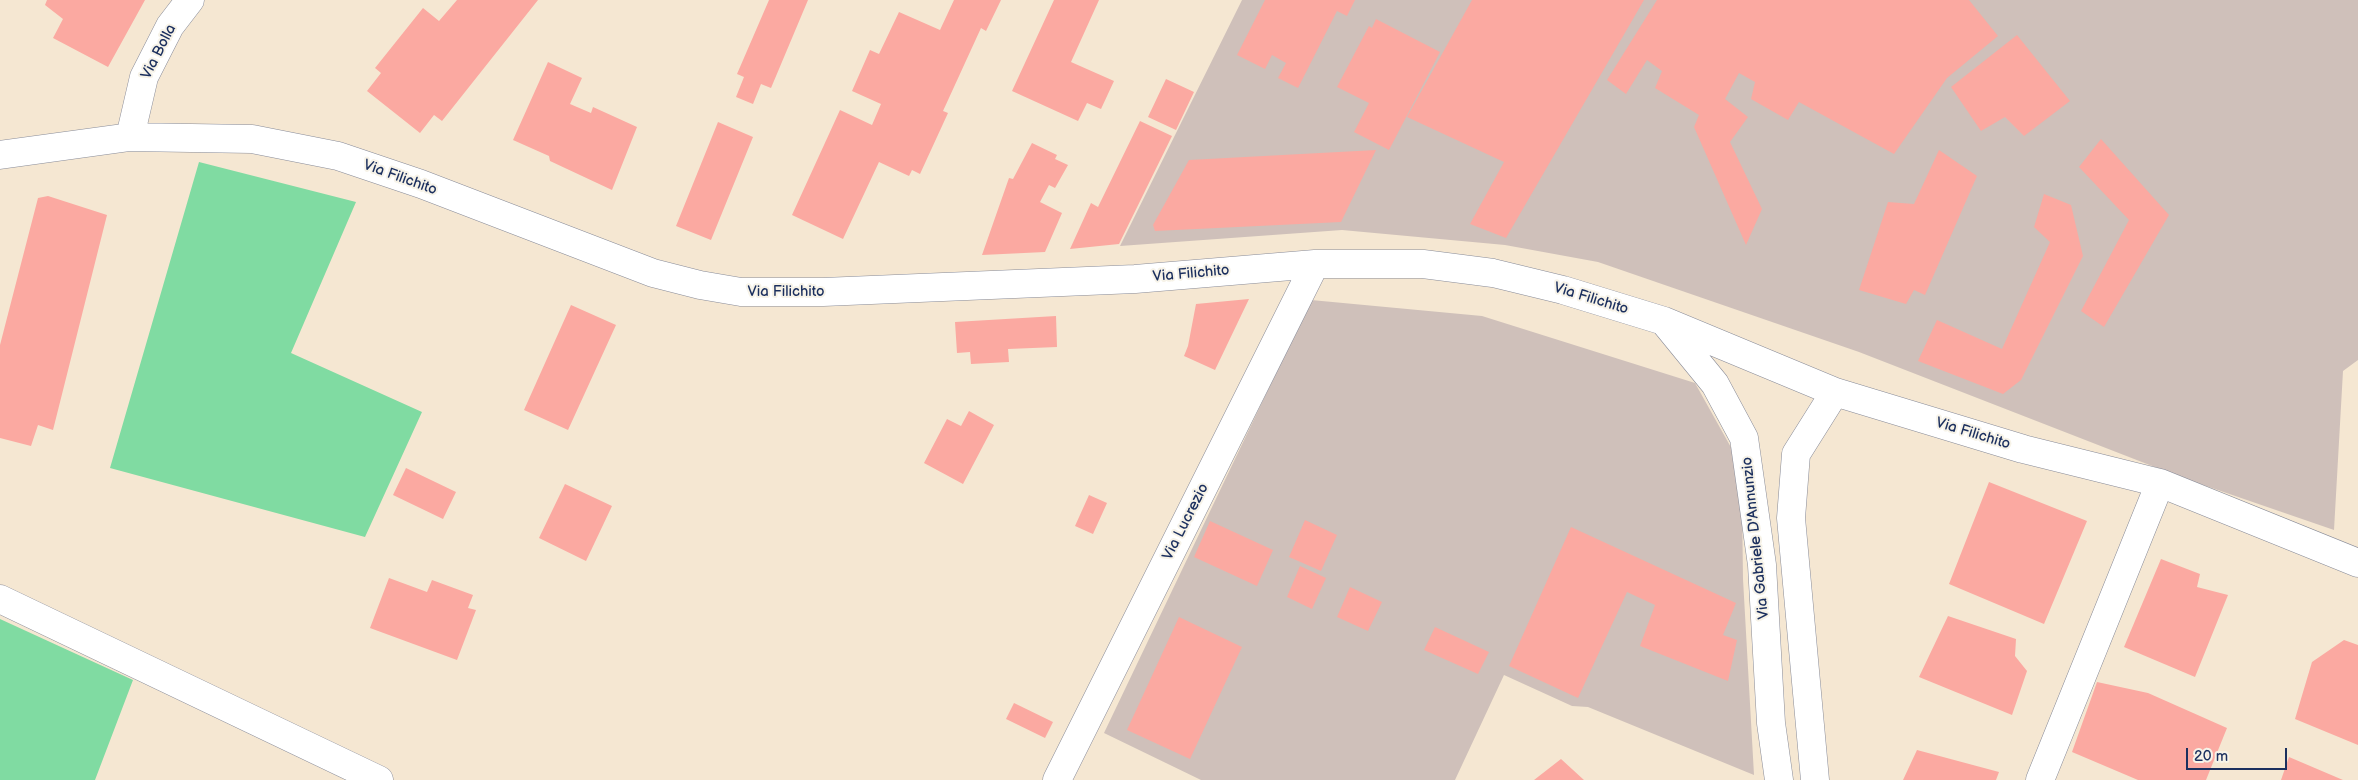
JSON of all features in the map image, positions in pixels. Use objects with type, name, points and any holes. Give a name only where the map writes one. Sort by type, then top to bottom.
[{"type":"street","name":"Via Bolla","points":[[130,136],[144,77],[170,26],[190,0]]},
{"type":"street","name":"Via Filichito","points":[[0,155],[130,136],[252,139],[338,156],[421,184],[653,273],[700,285],[741,292],[823,292],[1125,279],[1315,264],[1423,264],[1493,273],[1563,290],[1664,321],[1834,392],[2023,449],[2160,483],[2358,562]]},
{"type":"street","name":"Via Lucrezio","points":[[1057,780],[1315,264]]},
{"type":"street","name":"Via Gabriele D'Annunzio","points":[[1664,321],[1715,384],[1744,438],[1762,565],[1771,723],[1779,780]]},
{"type":"street","points":[[1815,780],[1791,518],[1796,454],[1834,392]]},
{"type":"street","points":[[2040,780],[2160,483]]},
{"type":"street","points":[[0,599],[379,780]]},
{"type":"shaded area","points":[[1242,0],[2358,0],[2358,360],[2343,371],[2334,530],[2183,478],[1859,352],[1598,262],[1505,245],[1342,230],[1120,246]]},
{"type":"shaded area","points":[[1311,300],[1482,316],[1695,383],[1733,451],[1742,502],[1743,579],[1754,775],[1588,707],[1572,706],[1504,675],[1455,780],[1201,780],[1104,733]]},
{"type":"green space","points":[[199,162],[356,202],[291,353],[422,412],[365,537],[110,468]]},
{"type":"green space","points":[[0,619],[133,680],[95,780],[0,780]]},
{"type":"building","points":[[47,0],[145,0],[108,67],[53,38],[63,19],[45,5]]},
{"type":"building","points":[[457,0],[538,0],[442,121],[434,115],[420,133],[367,91],[381,73],[375,68],[423,8],[439,21]]},
{"type":"building","points":[[769,0],[808,0],[771,88],[761,84],[753,104],[736,97],[744,77],[737,74]]},
{"type":"building","points":[[954,0],[1001,0],[986,31],[981,28],[943,111],[948,113],[920,174],[912,170],[909,176],[879,162],[843,239],[792,215],[840,110],[872,125],[881,104],[852,91],[870,50],[879,54],[899,12],[940,30]]},
{"type":"building","points":[[1054,0],[1099,0],[1071,62],[1114,81],[1101,109],[1087,103],[1078,121],[1012,91]]},
{"type":"building","points":[[1265,0],[1355,0],[1347,16],[1337,11],[1298,88],[1278,78],[1286,63],[1272,55],[1265,69],[1237,55]]},
{"type":"building","points":[[1472,0],[1644,0],[1506,238],[1470,224],[1504,162],[1407,117]]},
{"type":"building","points":[[1657,0],[1969,0],[1998,36],[1947,78],[1894,154],[1799,102],[1788,120],[1751,99],[1755,82],[1739,73],[1725,99],[1748,117],[1730,142],[1762,209],[1746,245],[1694,127],[1699,115],[1655,88],[1662,71],[1647,60],[1626,94],[1607,80]]},
{"type":"building","points":[[1376,19],[1440,52],[1389,150],[1354,132],[1369,103],[1337,87],[1369,26],[1372,28]]},
{"type":"building","points":[[2017,35],[2070,101],[2024,136],[2005,117],[1981,131],[1951,87]]},
{"type":"building","points":[[548,62],[582,78],[570,104],[591,113],[593,107],[637,127],[612,190],[550,161],[549,156],[513,140]]},
{"type":"building","points":[[1166,79],[1194,92],[1176,130],[1148,117]]},
{"type":"building","points":[[1140,121],[1172,136],[1119,244],[1070,249],[1091,203],[1098,207]]},
{"type":"building","points":[[718,122],[753,137],[711,240],[676,226]]},
{"type":"building","points":[[2101,139],[2169,215],[2104,327],[2081,311],[2129,220],[2079,167]]},
{"type":"building","points":[[1032,143],[1057,155],[1055,159],[1068,165],[1055,188],[1049,185],[1040,202],[1062,213],[1045,252],[982,255],[1009,178],[1013,179]]},
{"type":"building","points":[[1376,150],[1341,222],[1155,231],[1153,225],[1189,160]]},
{"type":"building","points":[[1939,150],[1977,176],[1925,295],[1914,290],[1906,304],[1859,290],[1888,202],[1914,204]]},
{"type":"building","points":[[2044,194],[2071,205],[2083,256],[2021,380],[2003,394],[1918,361],[1937,320],[2002,349],[2050,242],[2034,227]]},
{"type":"building","points":[[48,196],[107,215],[53,430],[38,425],[31,446],[0,438],[0,345],[38,198]]},
{"type":"building","points":[[1249,299],[1215,370],[1184,356],[1188,346],[1196,304]]},
{"type":"building","points":[[571,305],[616,325],[568,430],[524,410]]},
{"type":"building","points":[[1056,316],[1057,347],[1008,349],[1009,362],[971,364],[970,352],[957,353],[955,322]]},
{"type":"building","points":[[969,411],[994,425],[963,484],[924,463],[947,419],[961,426]]},
{"type":"building","points":[[406,468],[456,492],[443,519],[393,495]]},
{"type":"building","points":[[1989,482],[2087,521],[2044,624],[1949,584]]},
{"type":"building","points":[[565,484],[612,506],[586,561],[539,538]]},
{"type":"building","points":[[1089,495],[1107,503],[1093,534],[1075,526]]},
{"type":"building","points":[[1305,520],[1337,535],[1321,571],[1289,557]]},
{"type":"building","points":[[1210,521],[1273,550],[1257,586],[1194,557]]},
{"type":"building","points":[[1571,527],[1736,603],[1723,635],[1737,640],[1728,681],[1640,646],[1655,605],[1627,592],[1578,698],[1509,666]]},
{"type":"building","points":[[2161,559],[2200,574],[2197,587],[2228,595],[2195,677],[2124,647]]},
{"type":"building","points":[[1300,566],[1326,578],[1312,609],[1287,597]]},
{"type":"building","points":[[389,578],[427,592],[432,580],[473,595],[468,608],[476,610],[457,660],[370,628]]},
{"type":"building","points":[[1350,587],[1382,602],[1368,631],[1337,617]]},
{"type":"building","points":[[1948,616],[2016,639],[2015,656],[2027,671],[2012,715],[1919,677]]},
{"type":"building","points":[[1179,617],[1242,647],[1190,759],[1127,730]]},
{"type":"building","points":[[1435,627],[1489,652],[1478,674],[1424,650]]},
{"type":"building","points":[[2344,640],[2358,645],[2358,745],[2295,719],[2312,662]]},
{"type":"building","points":[[2097,682],[2148,693],[2227,728],[2206,780],[2138,780],[2072,752]]},
{"type":"building","points":[[1014,703],[1053,722],[1045,738],[1006,719]]},
{"type":"building","points":[[1917,750],[1999,772],[1996,780],[1903,780]]},
{"type":"building","points":[[2289,757],[2343,780],[2281,780]]},
{"type":"building","points":[[1561,759],[1584,780],[1534,780]]}]
